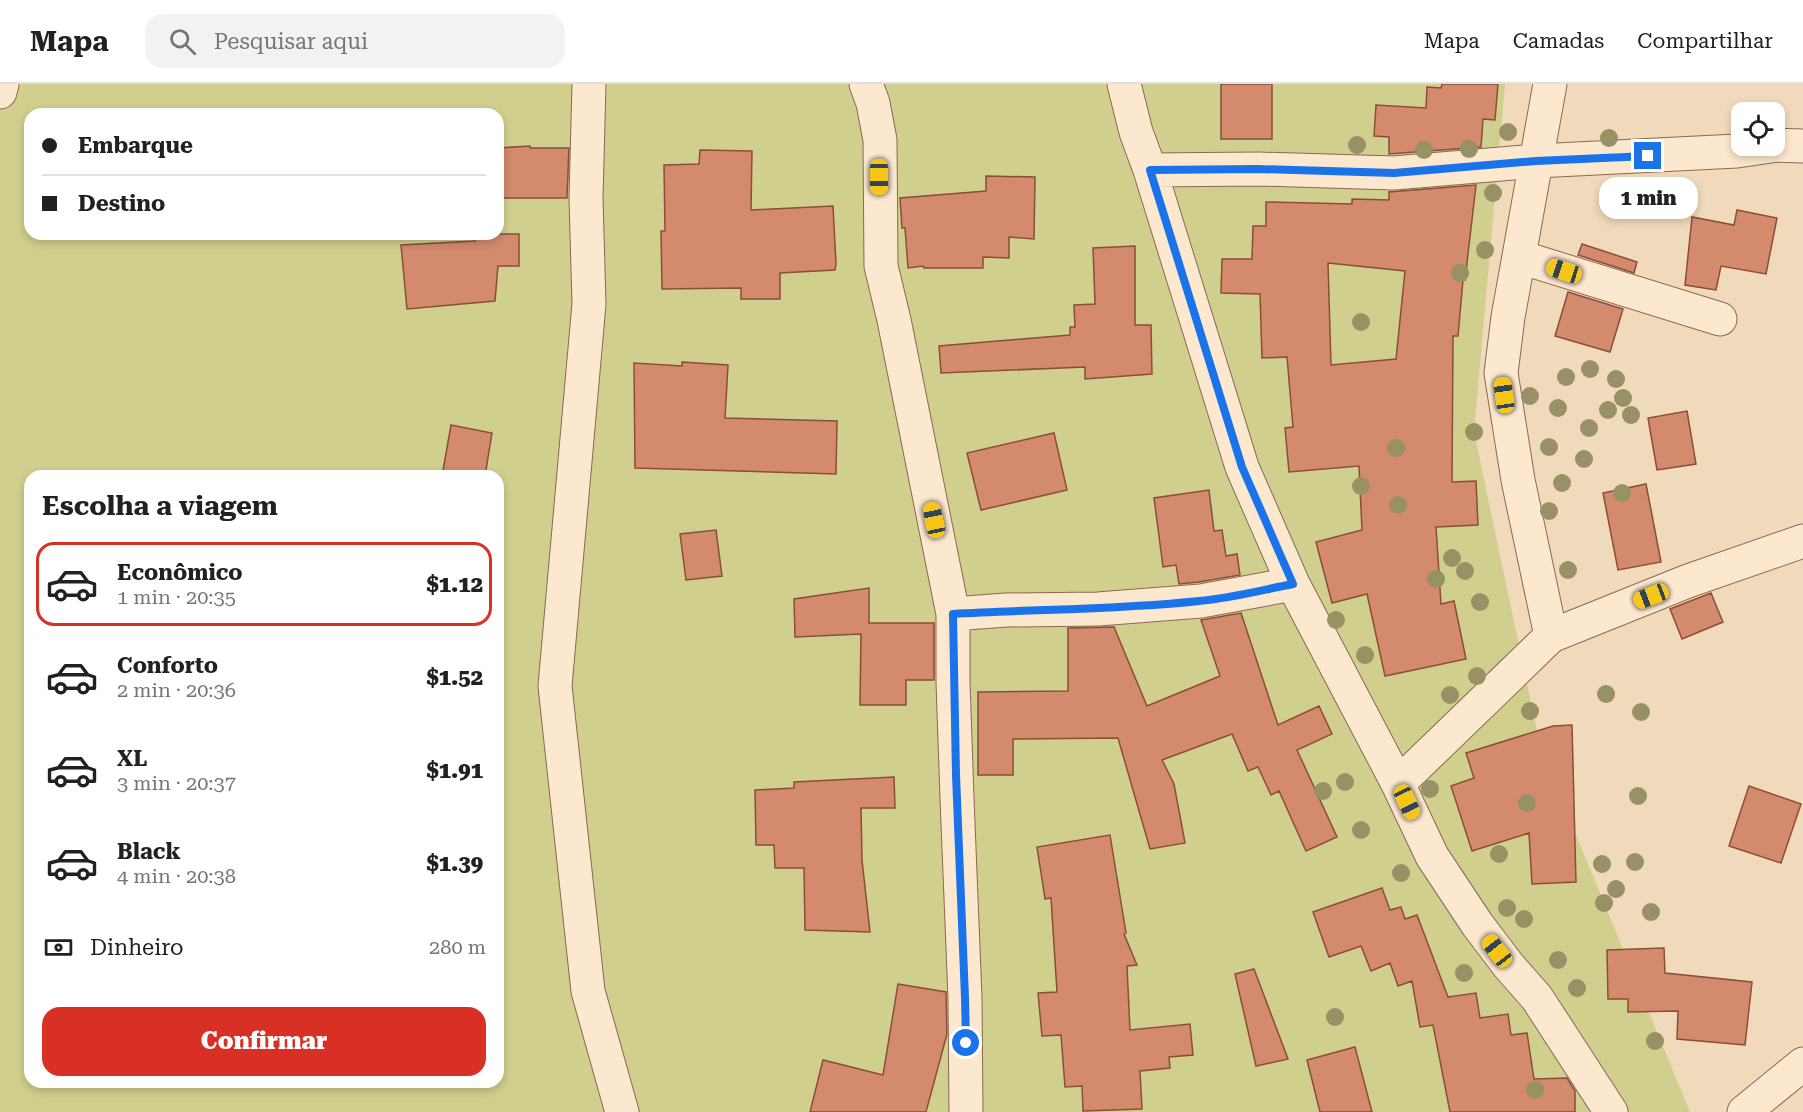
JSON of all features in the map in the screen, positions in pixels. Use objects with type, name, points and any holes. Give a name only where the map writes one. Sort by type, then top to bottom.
[{"type":"street","points":[[0,93],[2,84]]},
{"type":"street","points":[[589,84],[586,198],[589,304],[555,686],[588,991],[622,1112]]},
{"type":"street","points":[[866,84],[873,103],[879,140],[881,266],[953,614],[956,775],[965,998],[966,1112]]},
{"type":"street","points":[[1124,84],[1136,132],[1150,170],[1242,467],[1293,584],[1398,784],[1438,866],[1477,924],[1537,998],[1611,1112]]},
{"type":"street","points":[[1550,84],[1508,317],[1501,373],[1518,480],[1551,636]]},
{"type":"street","points":[[1785,145],[1803,146]]},
{"type":"street","points":[[1150,170],[1258,169],[1394,173],[1536,161],[1731,151]]},
{"type":"street","points":[[1520,257],[1720,319]]},
{"type":"street","points":[[1398,784],[1551,636],[1688,581],[1803,541]]},
{"type":"street","points":[[953,614],[1006,610],[1098,609],[1201,601],[1293,584]]},
{"type":"street","points":[[1744,1112],[1803,1064]]},
{"type":"shaded area","points":[[0,84],[1505,84],[1474,432],[1541,750],[1690,1112],[0,1112]]},
{"type":"building","points":[[1221,84],[1272,84],[1272,139],[1221,139]]},
{"type":"building","points":[[1442,84],[1498,84],[1495,120],[1483,119],[1481,147],[1389,154],[1389,137],[1374,136],[1376,105],[1426,108],[1427,87],[1441,88]]},
{"type":"building","points":[[504,148],[569,148],[567,198],[504,198]]},
{"type":"building","points":[[700,150],[752,151],[751,210],[833,206],[835,270],[780,273],[780,299],[741,299],[741,288],[662,289],[661,231],[665,231],[664,165],[699,164]]},
{"type":"building","points":[[986,176],[1035,177],[1034,239],[1009,237],[1009,258],[983,257],[983,268],[924,268],[923,266],[908,268],[900,198],[986,191]]},
{"type":"building","points":[[1476,185],[1458,336],[1453,336],[1452,482],[1476,481],[1478,525],[1436,527],[1441,604],[1454,601],[1466,659],[1385,676],[1367,594],[1332,603],[1316,542],[1362,530],[1359,466],[1289,472],[1285,428],[1293,427],[1287,357],[1262,358],[1260,294],[1221,293],[1222,259],[1252,259],[1253,226],[1266,226],[1266,202],[1352,204],[1352,199],[1389,200],[1389,192]],"holes":[[[1328,263],[1405,271],[1396,359],[1331,365]]]},
{"type":"building","points":[[1737,210],[1777,218],[1766,274],[1721,266],[1716,290],[1685,285],[1692,217],[1734,225]]},
{"type":"building","points":[[504,234],[519,234],[519,266],[498,266],[495,301],[407,309],[401,245],[504,240]]},
{"type":"building","points":[[1582,244],[1637,262],[1634,273],[1578,255]]},
{"type":"building","points":[[1135,246],[1135,325],[1151,325],[1152,374],[1085,379],[1085,367],[941,373],[939,346],[1070,335],[1070,327],[1075,327],[1074,305],[1095,304],[1093,248]]},
{"type":"building","points":[[1568,292],[1623,309],[1610,352],[1555,336]]},
{"type":"building","points":[[682,362],[728,365],[725,418],[837,421],[836,474],[635,468],[634,363],[682,366]]},
{"type":"building","points":[[1687,411],[1696,464],[1657,470],[1648,418]]},
{"type":"building","points":[[451,425],[492,433],[486,470],[443,470]]},
{"type":"building","points":[[1054,433],[1067,490],[981,510],[967,453]]},
{"type":"building","points":[[1646,484],[1661,562],[1618,570],[1603,493]]},
{"type":"building","points":[[1209,490],[1214,531],[1222,530],[1226,556],[1237,554],[1240,575],[1179,584],[1176,565],[1163,567],[1154,498]]},
{"type":"building","points":[[716,530],[722,576],[686,580],[680,534]]},
{"type":"building","points":[[869,588],[869,623],[934,623],[934,680],[906,680],[906,705],[860,705],[861,634],[795,637],[794,599]]},
{"type":"building","points":[[1711,593],[1723,622],[1682,639],[1670,609]]},
{"type":"building","points":[[1241,613],[1278,725],[1319,706],[1332,734],[1297,750],[1337,837],[1306,851],[1279,791],[1271,795],[1258,767],[1248,771],[1232,734],[1162,760],[1174,784],[1185,843],[1150,849],[1118,738],[1013,739],[1013,775],[978,775],[978,692],[1068,691],[1068,628],[1114,627],[1147,706],[1220,676],[1201,620]]},
{"type":"building","points":[[1572,725],[1576,882],[1532,884],[1529,833],[1472,851],[1451,786],[1474,778],[1466,753],[1553,726]]},
{"type":"building","points":[[894,777],[895,808],[861,808],[862,860],[870,932],[805,930],[804,868],[775,868],[774,845],[756,845],[755,790],[794,788],[794,782]]},
{"type":"building","points":[[1749,786],[1801,804],[1781,863],[1729,846]]},
{"type":"building","points":[[1110,835],[1126,933],[1124,934],[1137,965],[1127,966],[1130,1030],[1190,1024],[1193,1055],[1169,1057],[1170,1068],[1140,1071],[1142,1109],[1083,1111],[1082,1086],[1065,1087],[1061,1035],[1042,1036],[1038,993],[1057,992],[1051,898],[1045,899],[1037,847]]},
{"type":"building","points":[[1382,888],[1390,910],[1401,907],[1405,919],[1417,915],[1448,997],[1476,993],[1480,1018],[1508,1014],[1511,1035],[1527,1033],[1534,1079],[1567,1078],[1575,1091],[1575,1112],[1450,1112],[1433,1025],[1420,1027],[1412,981],[1398,986],[1390,963],[1371,971],[1361,946],[1329,957],[1313,912]]},
{"type":"building","points":[[1664,948],[1665,973],[1752,982],[1745,1045],[1677,1039],[1678,1011],[1628,1012],[1628,999],[1608,999],[1607,950]]},
{"type":"building","points":[[1254,969],[1288,1059],[1256,1066],[1235,974]]},
{"type":"building","points":[[898,984],[946,992],[947,1034],[926,1112],[810,1112],[823,1060],[883,1075]]},
{"type":"building","points":[[1355,1047],[1372,1112],[1320,1112],[1307,1060]]},
{"type":"route","points":[[966,1043],[953,682],[953,614],[1006,610],[1098,609],[1201,601],[1293,584],[1242,467],[1150,170],[1258,169],[1394,173],[1536,161],[1648,156]]}]
